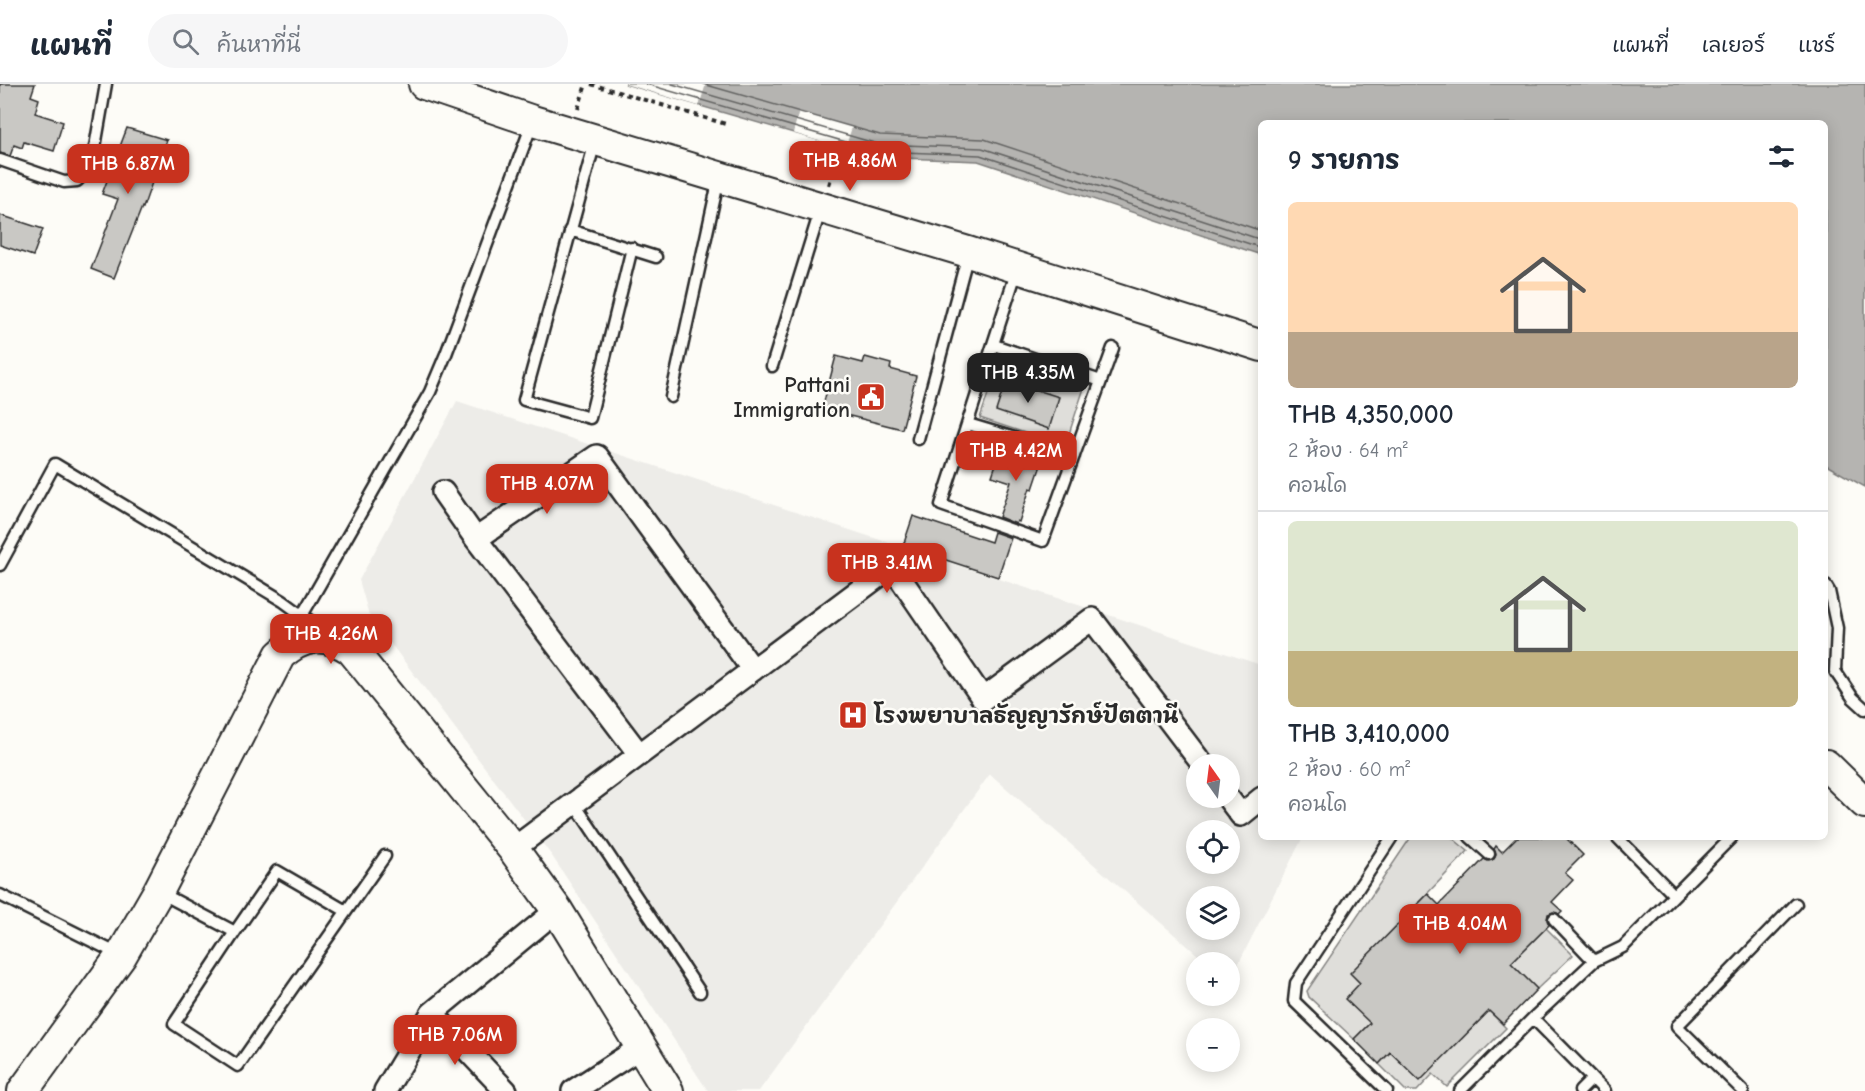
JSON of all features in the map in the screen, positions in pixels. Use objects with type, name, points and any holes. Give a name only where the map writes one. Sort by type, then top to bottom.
[{"type":"street","points":[[424,84],[533,121],[968,252],[1258,345]]},
{"type":"street","points":[[476,539],[597,456],[753,669]]},
{"type":"street","points":[[443,492],[639,754]]},
{"type":"street","points":[[513,849],[892,566],[983,699],[1092,619],[1195,754]]},
{"type":"street","points":[[22,1091],[122,956],[158,892],[280,656],[292,645],[306,639],[322,637],[337,641],[351,649],[513,849],[557,910],[668,1091]]},
{"type":"street","points":[[1828,767],[1865,803]]},
{"type":"street","points":[[1236,808],[1241,815],[1258,801]]},
{"type":"street","points":[[385,1091],[432,1013],[557,910]]},
{"type":"street","points":[[432,1013],[506,1091]]},
{"type":"street","points":[[573,1091],[641,1047]]},
{"type":"lane","points":[[0,160],[64,182],[76,181],[86,172],[95,147],[106,84]]},
{"type":"lane","points":[[280,656],[430,392],[533,121]]},
{"type":"lane","points":[[595,140],[524,400],[590,418],[632,248]]},
{"type":"lane","points":[[671,397],[719,178]]},
{"type":"lane","points":[[772,366],[821,208]]},
{"type":"lane","points":[[570,230],[656,257]]},
{"type":"lane","points":[[918,439],[968,252]]},
{"type":"lane","points":[[1018,268],[941,505],[1043,541],[1113,348]]},
{"type":"lane","points":[[994,345],[1101,381]]},
{"type":"lane","points":[[968,424],[1074,456]]},
{"type":"lane","points":[[0,566],[55,464],[283,601],[337,641]]},
{"type":"lane","points":[[1828,589],[1838,628],[1835,671],[1853,698],[1865,709]]},
{"type":"lane","points":[[574,803],[700,992]]},
{"type":"lane","points":[[1387,1091],[1294,1001],[1296,984],[1390,840]]},
{"type":"lane","points":[[1473,840],[1489,854]]},
{"type":"lane","points":[[1620,840],[1674,895]]},
{"type":"lane","points":[[1460,1091],[1594,961],[1623,947],[1729,840]]},
{"type":"lane","points":[[346,912],[277,871],[174,1024],[238,1066],[346,912],[384,856]]},
{"type":"lane","points":[[158,892],[235,932]]},
{"type":"lane","points":[[0,895],[122,956]]},
{"type":"lane","points":[[1743,1091],[1677,1026],[1796,904]]},
{"type":"lane","points":[[1554,919],[1594,961]]},
{"type":"lane","points":[[1533,1018],[1605,1091]]},
{"type":"lane","points":[[1580,1091],[1592,1079]]},
{"type":"path","points":[[591,84],[729,126]]},
{"type":"path","points":[[821,208],[841,147]]},
{"type":"shaded area","points":[[999,361],[1084,388],[1065,446],[980,418]]},
{"type":"shaded area","name":"โรงพยาบาลธัญญารักษ์ปัตตานี","points":[[457,401],[1258,664],[1258,840],[1301,840],[1240,960],[1240,952],[1194,952],[990,774],[759,1091],[708,1091],[552,856],[369,615],[359,580]]},
{"type":"shaded area","points":[[1409,840],[1455,840],[1468,851],[1351,973],[1360,983],[1370,1023],[1354,1039],[1309,997],[1307,991]]},
{"type":"shaded area","points":[[1546,928],[1573,955],[1537,989],[1511,963]]},
{"type":"shaded area","points":[[1489,1011],[1506,1028],[1447,1087],[1433,1074],[1417,1091],[1406,1091],[1379,1064],[1391,1052],[1435,1043],[1447,1054]]},
{"type":"water","points":[[625,84],[1865,84],[1865,487],[1828,466],[1828,120],[1258,120],[1258,254],[978,161],[876,157]]},
{"type":"pier","points":[[625,84],[706,84],[699,106]]},
{"type":"pier","points":[[799,111],[852,127],[845,149],[793,133]]},
{"type":"building","points":[[0,84],[35,84],[31,96],[39,99],[35,113],[63,122],[54,151],[24,142],[22,148],[14,145],[10,156],[0,153]]},
{"type":"building","points":[[127,128],[167,140],[143,208],[114,278],[91,269],[118,199],[102,194]]},
{"type":"building","points":[[0,215],[43,229],[33,256],[0,245]]},
{"type":"building","points":[[836,356],[863,363],[865,357],[891,364],[890,369],[916,376],[902,429],[822,409]]},
{"type":"building","points":[[1006,380],[1059,397],[1049,429],[996,411]]},
{"type":"building","points":[[1001,449],[1042,462],[1033,489],[1030,488],[1019,522],[1017,521],[1016,524],[999,517],[1011,482],[992,476]]},
{"type":"building","points":[[913,516],[991,542],[994,532],[1011,538],[998,577],[903,546]]},
{"type":"building","points":[[1514,840],[1568,840],[1583,855],[1565,873],[1573,880],[1552,902],[1562,911],[1559,914],[1553,912],[1548,914],[1549,925],[1511,963],[1537,989],[1503,1024],[1489,1011],[1420,1081],[1390,1052],[1379,1064],[1354,1039],[1370,1023],[1345,999],[1360,983],[1350,973],[1428,894],[1439,905],[1484,859],[1488,861],[1494,859],[1496,846],[1502,852]]},
{"type":"place","name":"Pattani Immigration","points":[[871,397]]},
{"type":"place","name":"โรงพยาบาลธัญญารักษ์ปัตตานี","points":[[853,715]]}]
